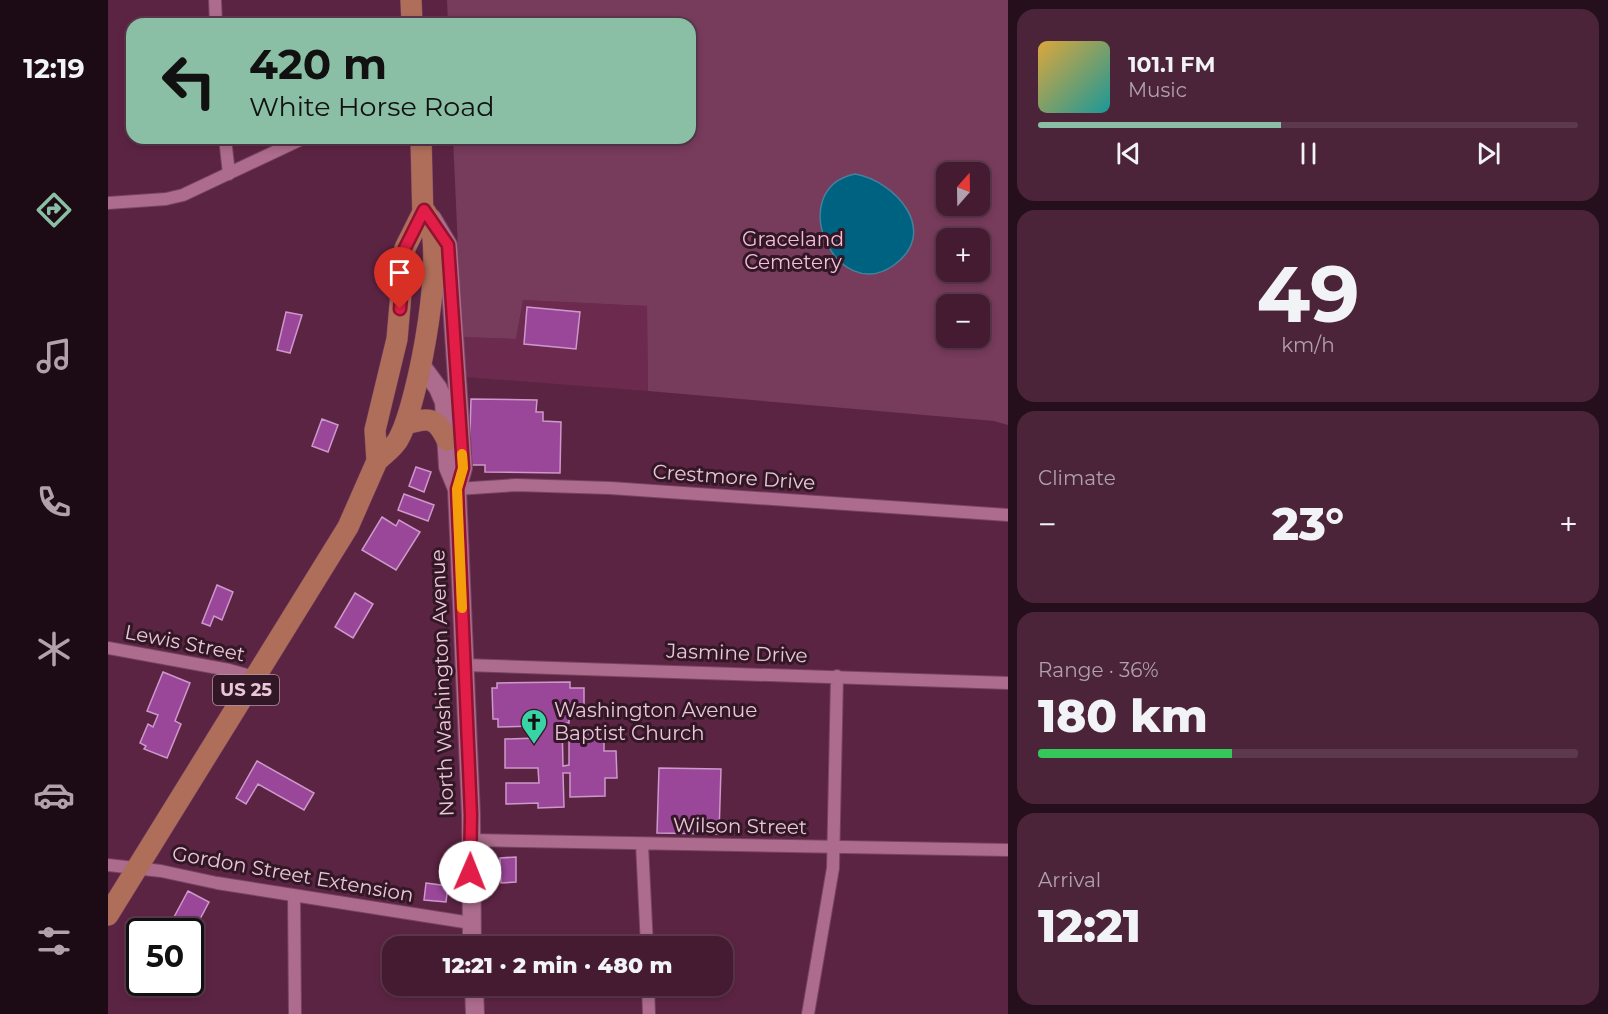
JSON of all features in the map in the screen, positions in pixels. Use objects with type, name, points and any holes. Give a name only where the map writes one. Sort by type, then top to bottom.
[{"type":"highway","points":[[411,0],[412,18]]},
{"type":"highway","name":"US 25","points":[[377,461],[375,430],[397,339],[405,248],[428,214],[422,144]]},
{"type":"highway","points":[[421,364],[412,341],[428,214]]},
{"type":"highway","name":"US 25","points":[[108,915],[348,527],[377,461],[398,441],[406,424],[421,364]]},
{"type":"highway","points":[[406,424],[417,420],[432,421],[440,426],[447,440]]},
{"type":"main road","name":"North Washington Avenue","points":[[428,214],[448,245],[463,468],[457,489],[465,664],[472,936]]},
{"type":"main road","name":"North Washington Avenue","points":[[421,364],[438,388],[444,402],[448,467],[457,489]]},
{"type":"main road","points":[[474,996],[475,1014]]},
{"type":"street","points":[[214,0],[216,18]]},
{"type":"street","points":[[226,144],[229,174]]},
{"type":"street","points":[[108,203],[174,197],[197,190],[292,144]]},
{"type":"street","name":"Crestmore Drive","points":[[457,489],[516,485],[610,488],[1008,515]]},
{"type":"street","name":"Lewis Street","points":[[108,648],[229,670],[254,677]]},
{"type":"street","name":"Jasmine Drive","points":[[465,664],[837,675],[1008,683]]},
{"type":"street","points":[[808,1014],[833,868],[837,675]]},
{"type":"street","name":"Wilson Street","points":[[470,840],[1008,850]]},
{"type":"street","points":[[642,843],[647,936]]},
{"type":"street","name":"Gordon Street Extension","points":[[108,864],[471,923]]},
{"type":"street","points":[[294,896],[295,1014]]},
{"type":"street","points":[[648,996],[649,1014]]},
{"type":"shaded area","points":[[523,300],[647,306],[648,391],[464,377],[462,337],[516,339]]},
{"type":"green space","name":"Graceland Cemetery","points":[[447,0],[1008,0],[1008,425],[994,421],[648,391],[647,306],[523,300],[516,339],[462,337],[453,144],[696,144],[696,18],[448,18]]},
{"type":"water","points":[[855,174],[885,187],[897,197],[907,210],[913,224],[913,238],[907,252],[894,265],[873,274],[853,271],[837,259],[826,241],[820,220],[823,200],[834,184]]},
{"type":"building","points":[[527,307],[580,312],[576,349],[524,344]]},
{"type":"building","points":[[286,312],[302,315],[290,353],[277,350]]},
{"type":"building","points":[[471,399],[537,400],[536,412],[543,412],[543,421],[561,422],[560,473],[485,472],[485,465],[469,465]]},
{"type":"building","points":[[322,419],[338,425],[328,452],[312,446]]},
{"type":"building","points":[[416,467],[431,472],[424,492],[409,486]]},
{"type":"building","points":[[404,494],[434,505],[428,521],[398,510]]},
{"type":"building","points":[[382,517],[396,526],[399,520],[420,532],[396,570],[362,550]]},
{"type":"building","points":[[217,585],[233,592],[222,620],[214,616],[210,626],[202,623]]},
{"type":"building","points":[[355,593],[373,604],[353,638],[335,627]]},
{"type":"building","points":[[163,672],[190,683],[175,721],[181,724],[167,758],[144,749],[146,746],[140,743],[148,724],[153,727],[158,715],[147,711]]},
{"type":"building","name":"Washington Avenue Baptist Church","points":[[570,682],[570,688],[584,688],[584,717],[569,717],[569,723],[562,723],[563,766],[569,765],[569,733],[604,732],[604,751],[616,751],[617,778],[605,778],[605,796],[570,797],[570,773],[563,773],[564,807],[538,808],[538,803],[506,804],[506,783],[539,783],[538,768],[505,768],[505,739],[537,738],[537,726],[498,727],[498,719],[493,719],[492,688],[497,688],[497,683]]},
{"type":"building","points":[[257,761],[314,793],[304,810],[258,784],[246,804],[236,798]]},
{"type":"building","points":[[659,768],[721,769],[719,834],[657,833]]},
{"type":"building","points":[[516,857],[516,882],[501,883],[500,858]]},
{"type":"building","points":[[426,883],[448,886],[446,902],[424,900]]},
{"type":"building","points":[[188,891],[209,902],[201,918],[174,918]]},
{"type":"slow traffic","points":[[462,454],[463,468],[457,489],[462,608]]},
{"type":"place","name":"Washington Avenue Baptist Church","points":[[534,745]]},
{"type":"route","points":[[400,309],[405,248],[424,210],[432,218],[448,245],[457,366],[463,468],[457,489],[471,815],[470,872]]}]
